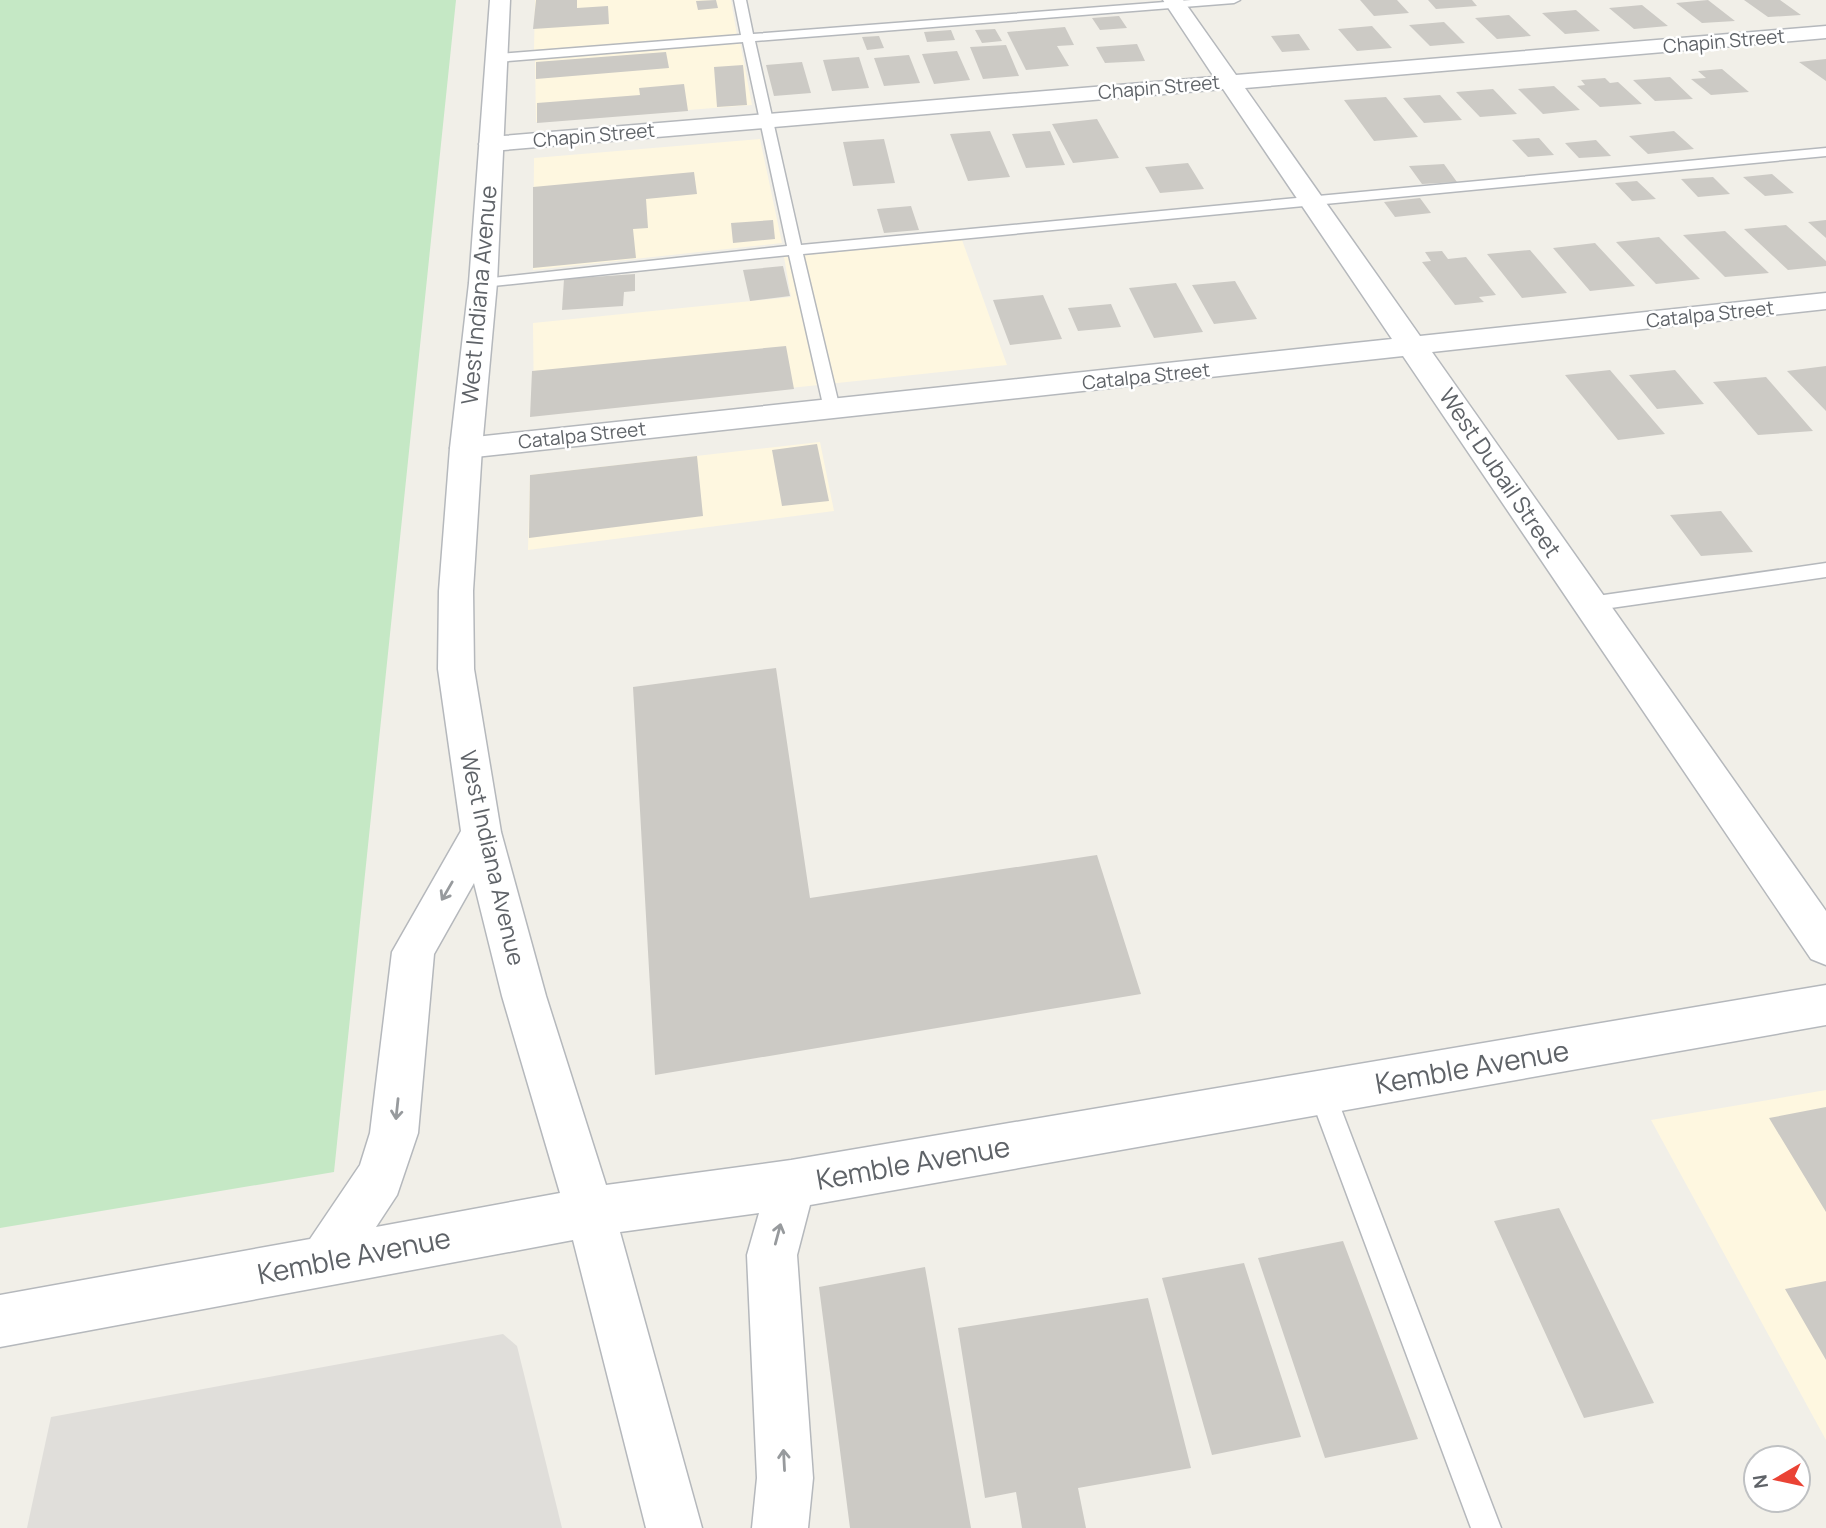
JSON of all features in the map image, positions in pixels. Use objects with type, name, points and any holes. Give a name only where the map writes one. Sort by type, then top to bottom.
[{"type":"street","name":"West Indiana Avenue","points":[[500,0],[483,283],[466,448],[456,591],[456,669],[481,832],[524,996],[590,1212],[674,1528]]},
{"type":"street","name":"West Dubail Street","points":[[1175,2],[1826,946]]},
{"type":"street","name":"Chapin Street","points":[[491,144],[1826,32]]},
{"type":"street","name":"Catalpa Street","points":[[466,448],[1826,301]]},
{"type":"street","points":[[324,1262],[380,1178],[394,1133],[413,952],[481,832]]},
{"type":"street","name":"Kemble Avenue","points":[[0,1321],[590,1212],[791,1184],[1826,1005]]},
{"type":"street","points":[[780,1528],[785,1478],[772,1255],[791,1184]]},
{"type":"lane","points":[[740,0],[832,409]]},
{"type":"lane","points":[[497,58],[1175,2],[1234,0]]},
{"type":"lane","points":[[483,283],[795,250],[1826,152]]},
{"type":"lane","points":[[1590,604],[1826,570]]},
{"type":"lane","points":[[1322,1093],[1486,1528]]},
{"type":"shaded area","points":[[535,0],[731,0],[737,35],[534,50]]},
{"type":"shaded area","points":[[740,42],[752,105],[536,122],[535,59]]},
{"type":"shaded area","points":[[760,139],[782,243],[533,270],[534,158]]},
{"type":"shaded area","points":[[962,240],[1007,365],[534,415],[533,323],[791,297],[784,257]]},
{"type":"shaded area","points":[[820,442],[834,511],[528,550],[530,475]]},
{"type":"shaded area","points":[[1826,1090],[1826,1440],[1651,1120]]},
{"type":"shaded area","points":[[503,1334],[517,1346],[562,1528],[27,1528],[51,1417]]},
{"type":"green space","points":[[0,0],[456,0],[334,1172],[0,1228]]},
{"type":"building","points":[[536,0],[577,0],[577,8],[608,6],[609,24],[533,29]]},
{"type":"building","points":[[716,0],[718,8],[698,10],[696,1]]},
{"type":"building","points":[[1360,0],[1397,0],[1409,13],[1374,16]]},
{"type":"building","points":[[1428,0],[1472,0],[1477,6],[1436,9]]},
{"type":"building","points":[[1708,0],[1735,21],[1702,23],[1676,3]]},
{"type":"building","points":[[1744,0],[1780,0],[1801,15],[1768,17]]},
{"type":"building","points":[[1642,5],[1668,26],[1634,29],[1609,8]]},
{"type":"building","points":[[1576,10],[1600,31],[1565,34],[1542,13]]},
{"type":"building","points":[[1509,15],[1531,36],[1497,39],[1475,18]]},
{"type":"building","points":[[1119,16],[1127,28],[1100,30],[1092,18]]},
{"type":"building","points":[[1444,22],[1465,43],[1430,46],[1409,25]]},
{"type":"building","points":[[1372,26],[1392,48],[1357,51],[1338,29]]},
{"type":"building","points":[[1065,27],[1074,45],[1057,46],[1069,66],[1026,70],[1007,32]]},
{"type":"building","points":[[995,29],[1002,41],[982,43],[975,30]]},
{"type":"building","points":[[951,30],[955,40],[927,42],[924,32]]},
{"type":"building","points":[[1299,34],[1310,50],[1282,52],[1271,36]]},
{"type":"building","points":[[879,36],[884,48],[867,50],[862,37]]},
{"type":"building","points":[[1137,44],[1145,61],[1105,63],[1096,47]]},
{"type":"building","points":[[1006,45],[1019,76],[983,79],[970,47]]},
{"type":"building","points":[[957,51],[970,80],[934,84],[922,54]]},
{"type":"building","points":[[666,52],[669,68],[536,79],[536,62]]},
{"type":"building","points":[[909,55],[920,83],[884,86],[874,58]]},
{"type":"building","points":[[859,57],[869,88],[832,91],[823,60]]},
{"type":"building","points":[[1826,59],[1826,81],[1799,62]]},
{"type":"building","points":[[802,62],[811,93],[774,96],[766,65]]},
{"type":"building","points":[[743,65],[747,105],[717,107],[714,67]]},
{"type":"building","points":[[1722,69],[1749,92],[1711,95],[1691,79],[1706,78],[1698,71]]},
{"type":"building","points":[[1670,77],[1693,99],[1655,101],[1633,80]]},
{"type":"building","points":[[1605,78],[1610,83],[1618,82],[1642,104],[1600,107],[1577,86],[1585,85],[1581,80]]},
{"type":"building","points":[[684,84],[688,111],[537,123],[537,103],[640,95],[639,88]]},
{"type":"building","points":[[1554,86],[1580,110],[1543,114],[1518,89]]},
{"type":"building","points":[[1493,89],[1517,114],[1480,117],[1456,92]]},
{"type":"building","points":[[1440,95],[1462,120],[1424,123],[1403,98]]},
{"type":"building","points":[[1386,97],[1418,137],[1374,141],[1344,100]]},
{"type":"building","points":[[1097,119],[1119,158],[1073,163],[1052,124]]},
{"type":"building","points":[[990,131],[1010,177],[968,181],[950,134]]},
{"type":"building","points":[[1050,131],[1065,165],[1026,168],[1012,134]]},
{"type":"building","points":[[1674,131],[1694,149],[1648,154],[1629,136]]},
{"type":"building","points":[[1539,138],[1554,155],[1528,157],[1512,140]]},
{"type":"building","points":[[884,139],[895,183],[853,186],[843,142]]},
{"type":"building","points":[[1596,140],[1611,156],[1579,158],[1565,143]]},
{"type":"building","points":[[1188,163],[1204,189],[1160,193],[1145,167]]},
{"type":"building","points":[[1444,164],[1457,182],[1422,184],[1409,166]]},
{"type":"building","points":[[694,172],[697,194],[646,199],[648,228],[633,229],[636,258],[533,268],[533,187]]},
{"type":"building","points":[[1772,174],[1794,193],[1765,196],[1743,177]]},
{"type":"building","points":[[1713,177],[1730,194],[1698,197],[1681,179]]},
{"type":"building","points":[[1637,181],[1656,199],[1632,201],[1615,183]]},
{"type":"building","points":[[1420,198],[1431,213],[1395,217],[1384,202]]},
{"type":"building","points":[[911,206],[919,230],[884,233],[877,209]]},
{"type":"building","points":[[773,220],[775,239],[733,243],[731,223]]},
{"type":"building","points":[[1826,220],[1826,238],[1808,222]]},
{"type":"building","points":[[1786,225],[1826,261],[1826,266],[1788,270],[1744,229]]},
{"type":"building","points":[[1725,231],[1769,273],[1725,277],[1683,235]]},
{"type":"building","points":[[1659,237],[1700,279],[1656,284],[1616,242]]},
{"type":"building","points":[[1595,243],[1635,286],[1590,291],[1553,248]]},
{"type":"building","points":[[1530,250],[1567,293],[1522,298],[1487,254]]},
{"type":"building","points":[[1442,251],[1448,259],[1466,257],[1496,295],[1479,297],[1484,302],[1455,305],[1422,262],[1431,261],[1425,252]]},
{"type":"building","points":[[783,266],[790,296],[750,301],[743,270]]},
{"type":"building","points":[[635,274],[635,291],[624,292],[623,306],[562,310],[564,279]]},
{"type":"building","points":[[1235,281],[1257,319],[1214,324],[1192,285]]},
{"type":"building","points":[[1176,283],[1203,332],[1154,338],[1129,288]]},
{"type":"building","points":[[1043,295],[1062,339],[1010,345],[993,300]]},
{"type":"building","points":[[1111,304],[1121,327],[1078,331],[1068,308]]},
{"type":"building","points":[[786,346],[794,389],[530,417],[532,371]]},
{"type":"building","points":[[1826,366],[1826,411],[1787,371]]},
{"type":"building","points":[[1610,370],[1665,434],[1618,440],[1565,375]]},
{"type":"building","points":[[1675,370],[1704,404],[1657,409],[1629,375]]},
{"type":"building","points":[[1766,377],[1813,431],[1758,435],[1713,382]]},
{"type":"building","points":[[817,444],[829,501],[782,506],[772,450]]},
{"type":"building","points":[[697,456],[703,516],[529,538],[530,475]]},
{"type":"building","points":[[1721,511],[1753,552],[1701,556],[1670,515]]},
{"type":"building","points":[[776,668],[810,898],[1097,855],[1141,994],[655,1075],[633,687]]},
{"type":"building","points":[[1826,1107],[1826,1212],[1769,1118]]},
{"type":"building","points":[[1559,1208],[1654,1403],[1584,1418],[1494,1221]]},
{"type":"building","points":[[1343,1241],[1418,1439],[1325,1458],[1258,1258]]},
{"type":"building","points":[[1244,1263],[1301,1437],[1212,1455],[1162,1278]]},
{"type":"building","points":[[925,1267],[971,1528],[850,1528],[819,1287]]},
{"type":"building","points":[[1826,1281],[1826,1360],[1785,1289]]},
{"type":"building","points":[[1148,1298],[1191,1468],[1078,1488],[1086,1528],[1022,1528],[1016,1492],[985,1498],[958,1328]]}]
